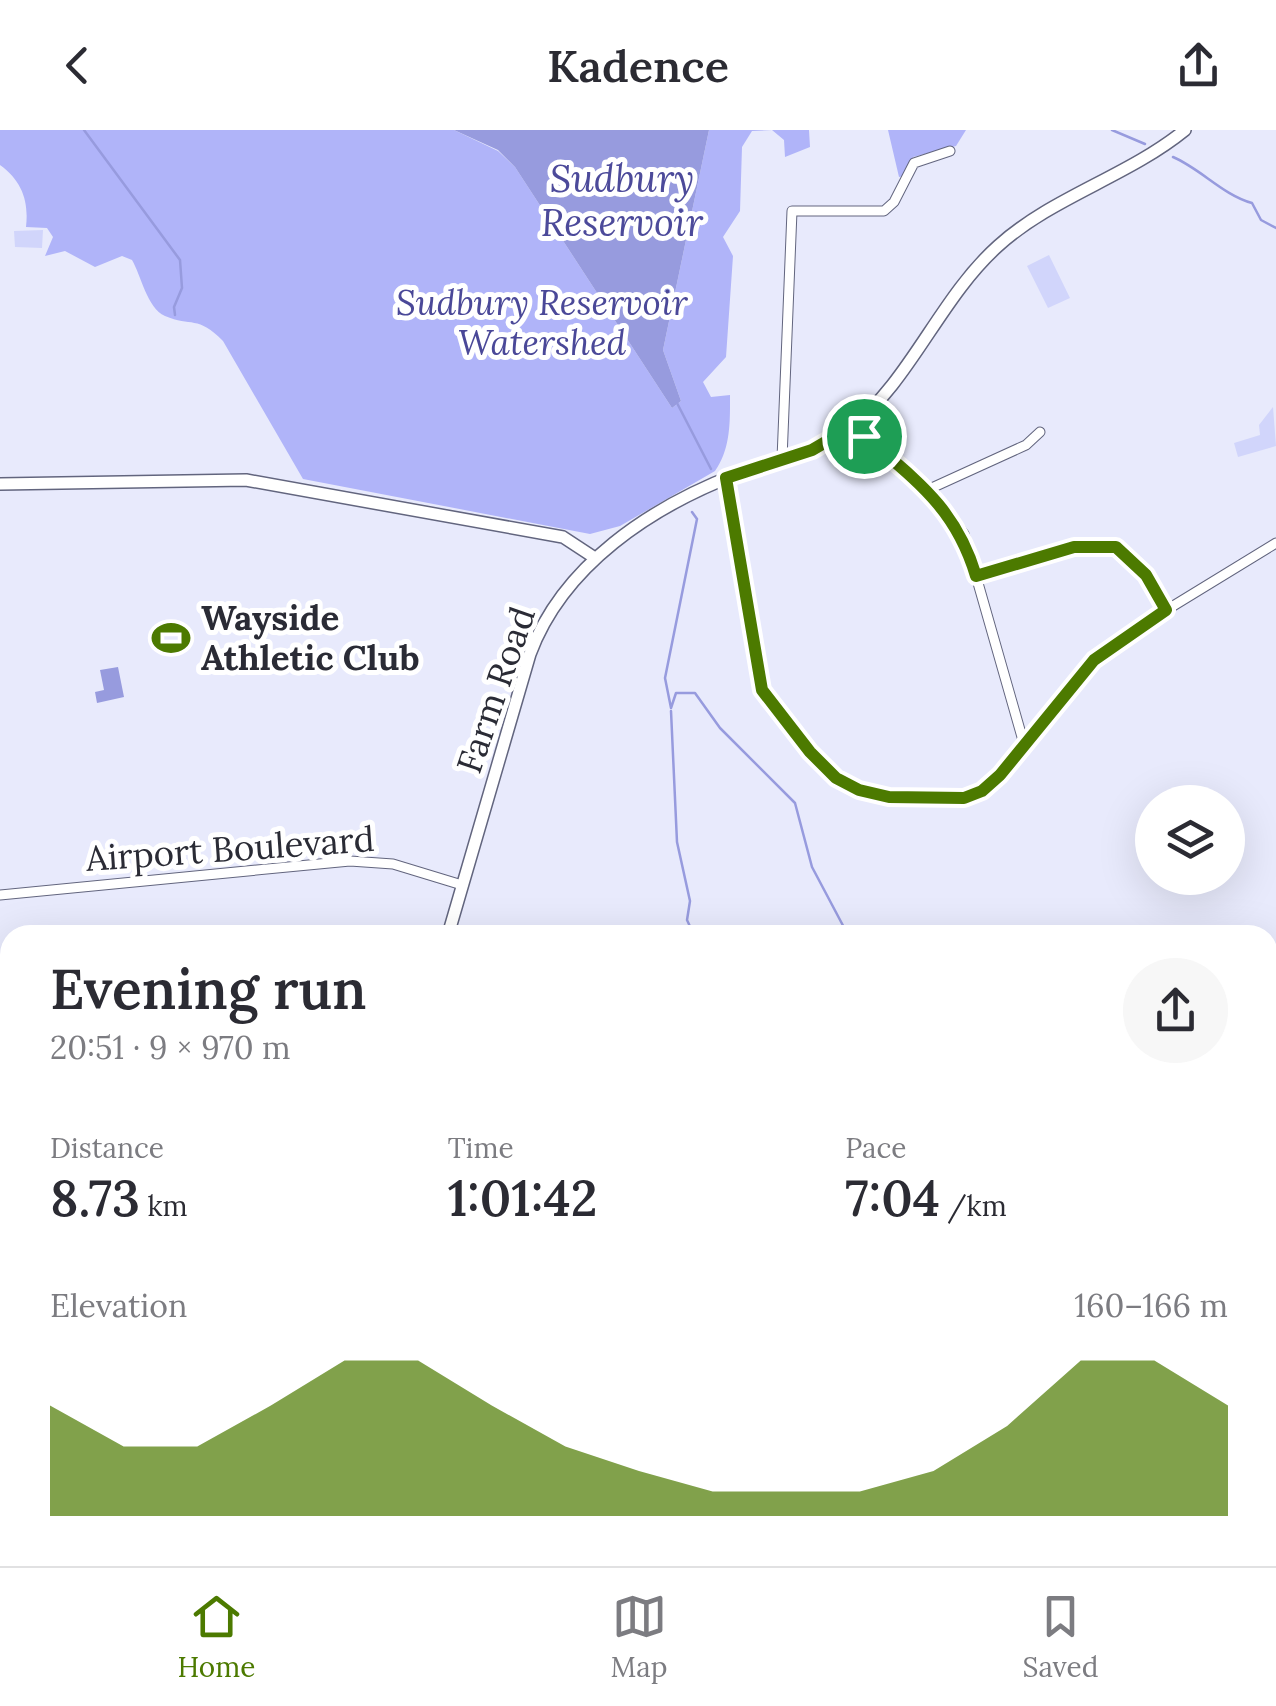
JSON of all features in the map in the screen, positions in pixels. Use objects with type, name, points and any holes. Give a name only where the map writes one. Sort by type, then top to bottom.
[{"type":"street","name":"Farm Road","points":[[451,925],[537,635],[557,600],[594,558],[681,501],[726,478],[830,442],[853,426],[889,388],[951,296],[999,245],[1031,221],[1138,165],[1185,130]]},
{"type":"street","points":[[782,459],[792,212],[884,211],[894,202],[914,163],[950,151]]},
{"type":"street","points":[[853,426],[925,491],[964,534],[1024,744]]},
{"type":"street","points":[[925,491],[1026,445],[1040,432]]},
{"type":"street","points":[[726,478],[762,690],[836,778],[859,790],[889,797],[964,798],[982,791],[1094,660],[1166,610],[1276,543]]},
{"type":"street","points":[[0,484],[166,479],[266,482],[562,537],[594,558]]},
{"type":"street","points":[[976,576],[1074,547],[1116,547],[1138,566],[1166,610]]},
{"type":"street","name":"Airport Boulevard","points":[[0,895],[349,861],[393,864],[462,885]]},
{"type":"shaded area","points":[[43,230],[42,248],[15,247],[14,231]]},
{"type":"shaded area","points":[[1049,255],[1070,298],[1048,308],[1027,266]]},
{"type":"shaded area","points":[[1273,407],[1276,446],[1238,457],[1234,443],[1260,435],[1259,425]]},
{"type":"green space","name":"Sudbury Reservoir Watershed","points":[[0,130],[454,130],[498,151],[515,167],[672,408],[681,401],[663,350],[709,130],[772,130],[752,131],[742,147],[740,211],[723,237],[733,256],[726,357],[703,382],[711,397],[730,395],[728,434],[720,462],[715,471],[620,526],[590,534],[303,479],[223,341],[201,325],[159,312],[132,260],[122,256],[95,267],[65,251],[45,256],[53,237],[47,228],[26,227],[22,192],[0,165]]},
{"type":"green space","points":[[772,130],[809,130],[810,147],[785,157],[784,140]]},
{"type":"green space","points":[[888,130],[966,130],[956,146],[913,157],[905,176],[899,177]]},
{"type":"water","name":"Sudbury Reservoir","points":[[454,130],[709,130],[663,350],[681,401],[672,408],[515,167],[498,150]]},
{"type":"water","points":[[118,667],[124,697],[97,703],[95,692],[104,690],[100,670]]},
{"type":"waterway","points":[[84,130],[180,260],[182,288],[175,315]]},
{"type":"waterway","points":[[1112,130],[1145,144]]},
{"type":"waterway","points":[[1173,157],[1252,203],[1261,220],[1276,228]]},
{"type":"waterway","points":[[677,403],[711,469]]},
{"type":"waterway","points":[[692,512],[697,519],[665,678],[671,708],[676,693],[695,693],[720,728],[795,803],[812,867],[843,925]]},
{"type":"waterway","points":[[671,711],[677,842],[690,901],[689,925]]},
{"type":"place","name":"Wayside Athletic Club","points":[[171,638]]},
{"type":"route","points":[[853,426],[864,436],[945,509],[964,534],[976,576],[1074,547],[1116,547],[1146,575],[1166,610],[1094,660],[1000,775],[982,791],[964,798],[889,797],[859,790],[836,778],[778,714],[762,690],[726,478],[812,450],[853,426]]}]
